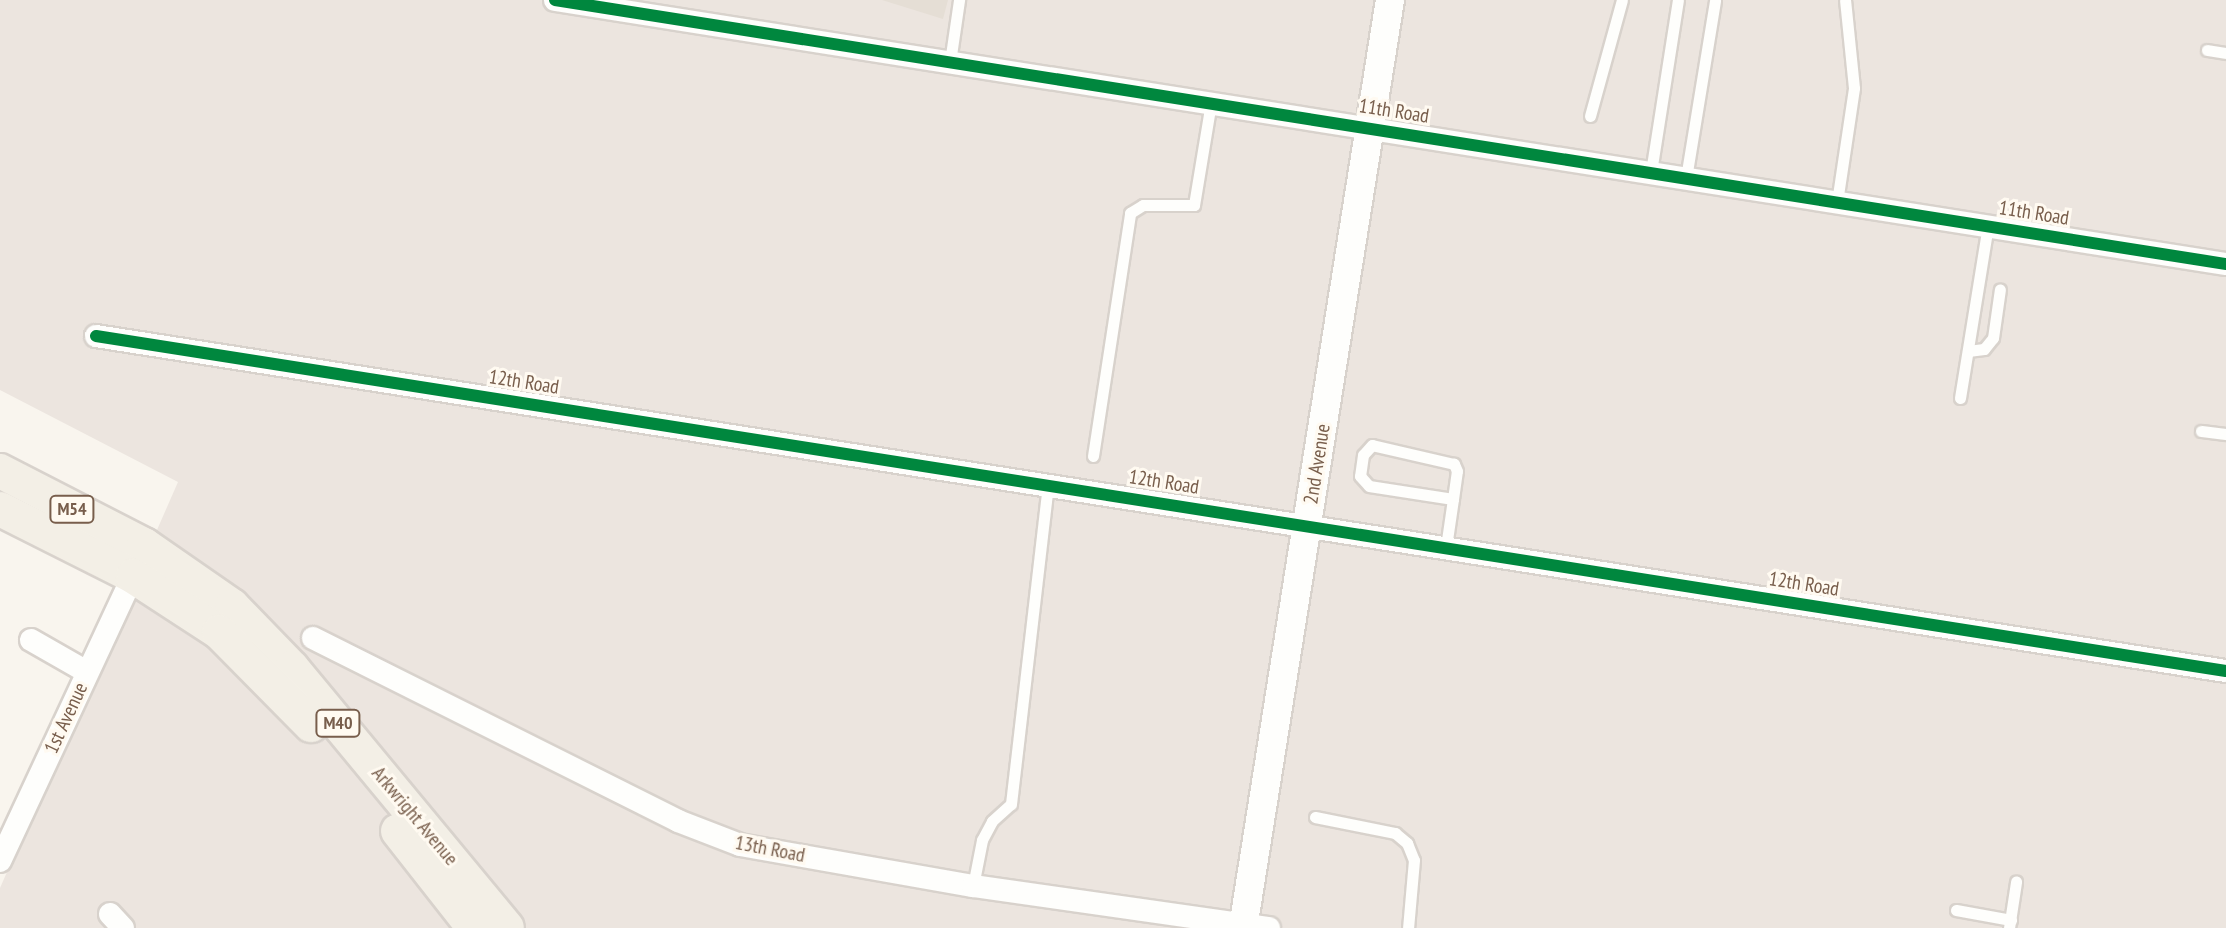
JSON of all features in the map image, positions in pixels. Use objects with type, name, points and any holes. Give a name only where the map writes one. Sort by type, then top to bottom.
[{"type":"main road","name":"M54","points":[[0,471],[139,561]]},
{"type":"main road","name":"M54","points":[[0,509],[139,561]]},
{"type":"main road","name":"Arkwright Avenue","points":[[139,561],[260,669],[474,928]]},
{"type":"main road","name":"Arkwright Avenue","points":[[139,561],[205,584],[260,633],[507,928]]},
{"type":"street","name":"11th Road","points":[[555,0],[2226,264]]},
{"type":"street","name":"2nd Avenue","points":[[1252,927],[1307,524],[1390,0]]},
{"type":"street","name":"12th Road","points":[[96,336],[1307,524],[2226,671]]},
{"type":"street","name":"1st Avenue","points":[[0,861],[139,561]]},
{"type":"street","name":"13th Road","points":[[313,638],[708,835],[973,886],[1252,927]]},
{"type":"street","points":[[31,640],[87,672]]},
{"type":"lane","points":[[950,62],[959,0]]},
{"type":"lane","points":[[1590,116],[1622,0]]},
{"type":"lane","points":[[1651,172],[1678,0]]},
{"type":"lane","points":[[1686,178],[1715,0]]},
{"type":"lane","points":[[1837,202],[1854,88],[1845,0]]},
{"type":"lane","points":[[2207,50],[2226,53]]},
{"type":"lane","points":[[1093,456],[1130,213],[1143,205],[1194,205],[1211,102]]},
{"type":"lane","points":[[1960,398],[1988,226]]},
{"type":"lane","points":[[1968,351],[1984,349],[1993,338],[2000,289]]},
{"type":"lane","points":[[2201,431],[2226,434]]},
{"type":"lane","points":[[1446,547],[1453,499],[1457,471],[1446,459],[1372,445],[1363,455],[1360,476],[1369,486],[1453,499]]},
{"type":"lane","points":[[973,886],[982,840],[992,821],[1011,804],[1048,484]]},
{"type":"lane","points":[[1315,817],[1395,833],[1407,843],[1414,860],[1408,928]]},
{"type":"lane","points":[[1956,910],[2010,924],[2016,882]]},
{"type":"shaded area","points":[[0,0],[2226,0],[2226,928],[0,928],[0,888],[178,482],[0,390]]},
{"type":"building","points":[[882,0],[948,0],[943,19]]},
{"type":"cycle path","points":[[555,0],[2226,264]]},
{"type":"cycle path","points":[[96,336],[2226,671]]}]
